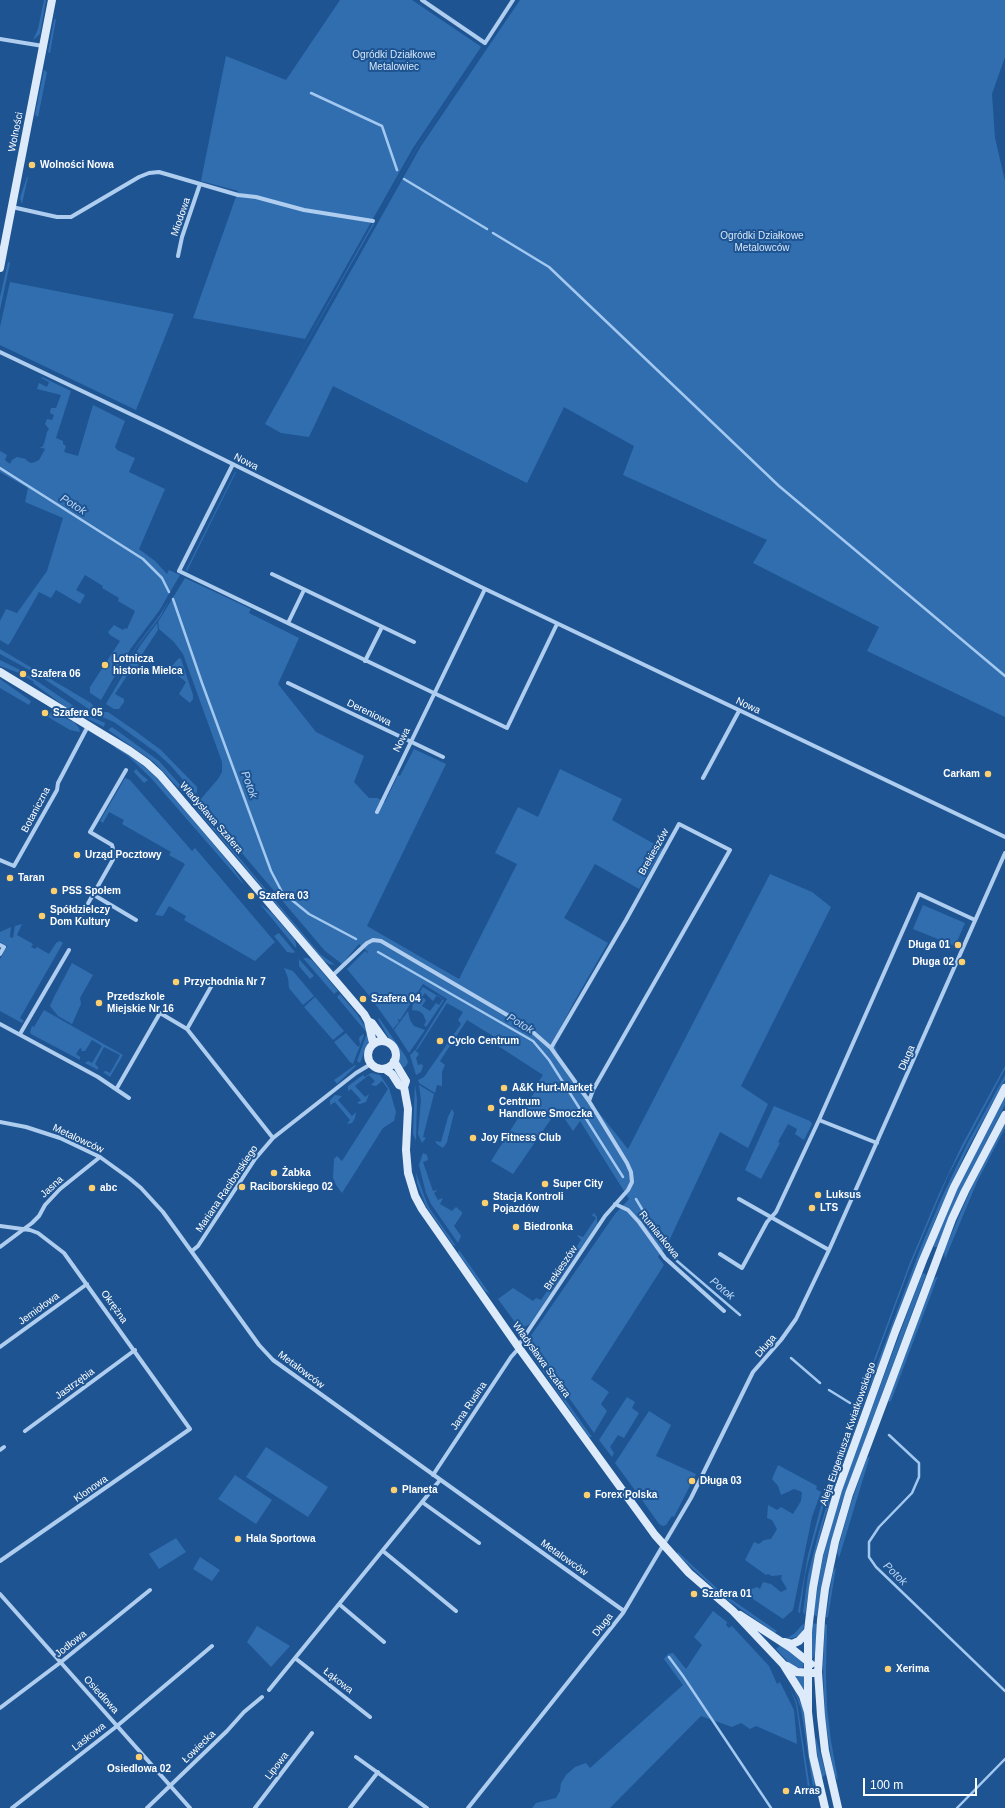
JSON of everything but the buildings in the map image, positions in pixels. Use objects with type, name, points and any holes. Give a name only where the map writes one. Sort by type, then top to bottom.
[{"type":"street","name":"Wolności","points":[[0,268],[52,0]]},
{"type":"street","points":[[422,0],[485,43],[514,0]]},
{"type":"street","points":[[0,39],[43,46]]},
{"type":"street","points":[[12,207],[57,217],[71,217],[149,173],[167,174],[238,195],[274,201],[304,210],[373,221]]},
{"type":"street","name":"Miodowa","points":[[178,256],[182,237],[200,184]]},
{"type":"street","name":"Nowa","points":[[0,352],[232,464],[484,589],[1005,836]]},
{"type":"street","points":[[232,464],[179,572],[508,728],[557,624]]},
{"type":"street","points":[[272,574],[414,642]]},
{"type":"street","name":"Nowa","points":[[377,812],[484,589]]},
{"type":"street","points":[[288,623],[304,590]]},
{"type":"street","points":[[365,661],[382,627]]},
{"type":"street","name":"Władysława Szafera","points":[[0,672],[136,755],[160,775],[372,1023],[385,1041]]},
{"type":"street","name":"Dereniowa","points":[[288,683],[443,757]]},
{"type":"street","points":[[704,778],[739,711]]},
{"type":"street","name":"Botaniczna","points":[[0,860],[14,866],[57,790],[58,783],[88,725]]},
{"type":"street","points":[[82,914],[116,856],[112,845],[90,832],[126,770]]},
{"type":"street","name":"Brekieszów","points":[[519,1347],[598,1226],[628,1190],[632,1182],[631,1172],[589,1100],[593,1090],[730,850],[679,824],[626,920],[551,1048]]},
{"type":"street","name":"Długa","points":[[468,1808],[624,1611],[700,1481],[753,1372],[781,1340],[796,1319],[830,1250],[1005,853]]},
{"type":"street","points":[[720,1254],[742,1268],[767,1222],[771,1218],[790,1183],[819,1120],[919,894],[975,920]]},
{"type":"street","points":[[94,895],[136,920]]},
{"type":"street","points":[[332,976],[367,943],[374,940],[381,941],[526,1026],[551,1048],[589,1100]]},
{"type":"street","points":[[0,945],[4,947],[0,954]]},
{"type":"street","points":[[20,1034],[69,950]]},
{"type":"street","points":[[186,1029],[212,985]]},
{"type":"street","points":[[117,1088],[160,1013],[186,1029],[273,1138]]},
{"type":"street","name":"Władysława Szafera","points":[[368,1020],[373,1043]]},
{"type":"street","points":[[0,1024],[117,1088],[129,1098]]},
{"type":"street","points":[[385,1069],[394,1061],[396,1053],[392,1045],[381,1040],[373,1043],[370,1047],[367,1055],[370,1064],[377,1068],[385,1069],[392,1074],[399,1085],[404,1086]]},
{"type":"street","name":"Władysława Szafera","points":[[394,1061],[406,1081],[404,1086],[408,1109],[408,1173],[415,1196],[433,1226],[663,1545],[700,1583],[733,1611],[783,1664],[803,1696],[808,1712]]},
{"type":"street","name":"Mariana Raciborskiego","points":[[192,1251],[198,1246],[255,1159],[273,1138],[356,1073],[370,1064]]},
{"type":"street","name":"Aleja Eugeniusza Kwiatkowskiego","points":[[825,1808],[813,1756],[808,1712],[808,1631],[813,1588],[819,1555],[838,1490],[892,1340],[923,1260],[954,1187],[1005,1088]]},
{"type":"street","name":"Aleja Eugeniusza Kwiatkowskiego","points":[[838,1808],[825,1751],[818,1672],[822,1614],[834,1542],[852,1486],[934,1265],[965,1191],[1005,1115]]},
{"type":"street","points":[[819,1120],[877,1143]]},
{"type":"street","name":"Metalowców","points":[[0,1122],[43,1132],[80,1147],[100,1157],[129,1178],[146,1193],[192,1251],[259,1344],[273,1360],[624,1611]]},
{"type":"street","name":"Jasna","points":[[0,1247],[38,1216],[45,1205],[60,1189],[92,1165],[100,1157]]},
{"type":"street","points":[[739,1199],[830,1250]]},
{"type":"street","name":"Rumiankowa","points":[[617,1202],[628,1210],[639,1222],[665,1258],[724,1311]]},
{"type":"street","name":"Okrężna","points":[[0,1226],[23,1229],[38,1233],[56,1246],[72,1261],[190,1429]]},
{"type":"street","points":[[923,1260],[934,1265]]},
{"type":"street","name":"Jemiołowa","points":[[0,1347],[87,1284]]},
{"type":"street","name":"Jana Rusina","points":[[433,1475],[519,1347]]},
{"type":"street","name":"Jastrzębia","points":[[25,1431],[135,1350]]},
{"type":"street","name":"Klonowa","points":[[0,1561],[190,1429]]},
{"type":"street","points":[[0,1450],[4,1447]]},
{"type":"street","points":[[269,1690],[440,1480]]},
{"type":"street","points":[[422,1502],[480,1543]]},
{"type":"street","points":[[383,1550],[456,1611]]},
{"type":"street","name":"Jodłowa","points":[[0,1708],[150,1590]]},
{"type":"street","name":"Osiedlowa","points":[[0,1594],[190,1808]]},
{"type":"street","points":[[339,1604],[384,1642]]},
{"type":"street","name":"Władysława Szafera","points":[[733,1611],[777,1639],[808,1662],[818,1672]]},
{"type":"street","name":"Władysława Szafera","points":[[777,1639],[792,1644],[798,1641],[808,1631]]},
{"type":"street","name":"Laskowa","points":[[12,1808],[117,1726],[212,1646]]},
{"type":"street","name":"Łąkowa","points":[[295,1658],[370,1717]]},
{"type":"street","name":"Władysława Szafera","points":[[783,1664],[792,1670],[808,1673],[818,1672]]},
{"type":"street","name":"Łowiecka","points":[[147,1808],[227,1731],[244,1712],[262,1697]]},
{"type":"street","name":"Lipowa","points":[[255,1808],[312,1734]]},
{"type":"street","points":[[356,1757],[427,1808]]},
{"type":"street","points":[[350,1808],[378,1772]]},
{"type":"street","points":[[820,1790],[832,1786]]},
{"type":"green space","points":[[44,0],[46,0],[40,34],[33,40],[38,29]]},
{"type":"green space","name":"Ogródki Działkowe Metalowiec","points":[[340,0],[412,0],[481,47],[413,148],[305,339],[193,318],[238,191],[201,181],[226,56],[286,80]]},
{"type":"green space","name":"Ogródki Działkowe Metalowców","points":[[520,0],[1005,0],[1005,57],[992,94],[995,138],[1005,181],[1005,717],[867,651],[879,627],[753,563],[767,540],[623,475],[634,446],[564,407],[527,483],[333,386],[309,437],[281,433],[265,424],[421,146]]},
{"type":"green space","points":[[56,19],[50,53],[48,52],[54,20]]},
{"type":"green space","points":[[484,48],[418,146],[376,219],[417,147]]},
{"type":"green space","points":[[44,70],[47,72],[38,117],[35,115]]},
{"type":"green space","points":[[28,177],[22,204],[20,198]]},
{"type":"green space","points":[[373,223],[374,224],[282,386],[300,354]]},
{"type":"green space","points":[[8,262],[10,263],[0,310],[0,297]]},
{"type":"green space","points":[[10,282],[174,314],[136,410],[0,345],[0,327]]},
{"type":"green space","points":[[42,377],[71,391],[56,438],[63,441],[63,444],[66,446],[64,452],[78,456],[93,405],[125,421],[115,447],[117,450],[135,458],[129,472],[165,489],[139,549],[155,561],[167,574],[169,570],[180,575],[159,611],[131,648],[101,700],[90,693],[90,687],[120,641],[108,632],[114,625],[123,630],[125,628],[127,629],[135,611],[118,601],[119,598],[102,588],[103,586],[85,575],[76,590],[85,595],[80,604],[56,590],[51,598],[39,592],[10,643],[8,645],[0,640],[0,621],[6,609],[17,613],[47,571],[63,518],[25,502],[28,488],[0,472],[0,451],[7,455],[5,460],[10,464],[12,460],[17,457],[26,459],[31,463],[35,462],[39,460],[45,449],[39,447],[42,447],[44,444],[49,429],[45,424],[47,419],[52,420],[54,415],[50,413],[51,408],[56,408],[61,395],[37,389],[39,383],[47,387],[49,382],[41,378]]},
{"type":"green space","points":[[236,472],[187,571],[186,570]]},
{"type":"green space","points":[[185,578],[251,609],[249,613],[299,638],[278,684],[316,732],[364,756],[354,782],[369,798],[377,798],[385,802],[398,775],[400,776],[414,749],[446,764],[367,926],[459,979],[517,864],[495,853],[518,807],[538,817],[560,769],[622,799],[612,820],[663,849],[639,889],[595,864],[564,918],[608,943],[574,1002],[554,1041],[557,1053],[584,1094],[628,1149],[770,874],[812,892],[831,907],[741,1086],[768,1104],[748,1148],[720,1132],[668,1243],[658,1257],[664,1265],[591,1379],[609,1392],[601,1404],[607,1411],[594,1433],[528,1340],[615,1214],[629,1199],[580,1121],[573,1131],[558,1109],[513,1174],[491,1161],[541,1082],[539,1081],[543,1075],[495,1044],[496,1041],[492,1038],[493,1036],[467,1020],[440,1061],[445,1065],[442,1072],[442,1086],[437,1085],[435,1093],[419,1083],[418,1080],[424,1077],[461,1024],[458,1020],[463,1012],[447,1003],[417,1050],[416,1049],[447,999],[423,984],[400,1020],[397,1019],[399,1022],[393,1029],[371,998],[347,969],[365,951],[367,953],[368,952],[359,944],[342,964],[325,951],[202,806],[200,800],[218,779],[222,772],[222,762],[183,654],[174,642],[159,629],[158,622]]},
{"type":"green space","points":[[169,600],[160,617],[136,648],[104,701],[136,647],[160,615]]},
{"type":"green space","points":[[157,623],[158,630],[137,662],[141,671],[137,671],[132,668],[115,694],[124,699],[124,702],[119,709],[114,709],[106,704],[107,702],[140,646]]},
{"type":"green space","points":[[0,649],[91,703],[94,707],[93,712],[37,674],[0,654]]},
{"type":"green space","points":[[179,658],[181,659],[193,695],[193,699],[190,703],[179,694],[186,682],[172,671],[174,668],[172,666]]},
{"type":"green space","points":[[0,660],[20,670],[19,673],[0,666]]},
{"type":"green space","points":[[28,675],[87,715],[105,723],[104,727],[67,708],[33,683],[34,682],[26,677]]},
{"type":"green space","points":[[0,679],[31,701],[29,705],[0,688]]},
{"type":"green space","points":[[51,712],[74,722],[79,728],[80,732],[70,730],[48,717]]},
{"type":"green space","points":[[108,712],[161,750],[197,787],[197,792],[195,794],[171,766],[157,753],[114,722],[100,716],[100,713]]},
{"type":"green space","points":[[112,727],[159,761],[190,796],[185,795],[154,762],[108,730]]},
{"type":"green space","points":[[115,747],[132,756],[161,781],[231,865],[245,886],[151,778],[128,756]]},
{"type":"green space","points":[[136,769],[148,780],[144,783],[134,772]]},
{"type":"green space","points":[[125,778],[130,780],[192,851],[195,848],[275,942],[255,961],[184,920],[186,916],[169,906],[163,916],[155,915],[185,864],[169,855],[171,852],[122,824],[124,820],[109,812],[103,823],[100,821]]},
{"type":"green space","points":[[196,806],[320,954],[335,965],[324,961],[197,810]]},
{"type":"green space","points":[[260,904],[272,913],[294,939],[296,948]]},
{"type":"green space","points":[[923,905],[965,923],[955,946],[913,929]]},
{"type":"green space","points":[[22,924],[17,935],[33,944],[31,947],[35,949],[37,947],[49,954],[56,943],[60,941],[63,943],[20,1018],[24,1021],[22,1023],[0,1011],[0,959],[7,946],[0,942],[0,932],[11,927],[10,937],[13,938],[15,926]]},
{"type":"green space","points":[[279,933],[295,952],[287,952],[274,936]]},
{"type":"green space","points":[[303,958],[312,960],[338,991],[334,994]]},
{"type":"green space","points":[[299,959],[314,976],[310,979],[299,966]]},
{"type":"green space","points":[[72,963],[93,975],[80,998],[81,1004],[72,1024],[58,1016],[50,1006]]},
{"type":"green space","points":[[284,968],[293,971],[314,996],[303,1005],[289,988],[288,978]]},
{"type":"green space","points":[[423,987],[437,995],[433,1001],[425,993],[422,997],[426,1000],[422,1006],[430,1011],[436,1003],[439,1005],[443,999],[444,1000],[426,1027],[424,1025],[426,1021],[423,1014],[419,1011],[412,1010],[413,1003]]},
{"type":"green space","points":[[340,994],[357,1014],[369,1033],[369,1040],[360,1063],[357,1061],[367,1033],[337,997]]},
{"type":"green space","points":[[315,997],[344,1031],[333,1040],[304,1007]]},
{"type":"green space","points":[[44,1010],[123,1055],[110,1077],[103,1072],[106,1071],[110,1073],[120,1055],[104,1047],[95,1064],[98,1067],[98,1070],[85,1063],[88,1061],[92,1063],[102,1046],[92,1040],[85,1051],[81,1051],[82,1049],[80,1048],[76,1054],[80,1057],[80,1060],[31,1034],[30,1032],[32,1026],[34,1027]]},
{"type":"green space","points":[[408,1011],[410,1020],[414,1026],[425,1030],[409,1053],[394,1030]]},
{"type":"green space","points":[[379,1018],[406,1057],[408,1062],[406,1066],[401,1069],[399,1062],[399,1048],[388,1037],[378,1019]]},
{"type":"green space","points":[[346,1033],[358,1047],[360,1045],[359,1038],[363,1034],[364,1035],[353,1064],[334,1042]]},
{"type":"green space","points":[[415,1050],[419,1054],[416,1058],[418,1065],[422,1064],[423,1066],[421,1072],[416,1075],[410,1055]]},
{"type":"green space","points":[[355,1065],[356,1066],[337,1084],[334,1080]]},
{"type":"green space","points":[[1005,1066],[1005,1069],[948,1176],[909,1269],[829,1487],[805,1575],[800,1613],[798,1612],[808,1555],[823,1498],[909,1265],[938,1196],[962,1145]]},
{"type":"green space","points":[[372,1073],[380,1075],[389,1088],[396,1112],[394,1121],[383,1128],[342,1193],[333,1178],[334,1159],[337,1156],[342,1161],[388,1089],[382,1081],[376,1086],[371,1085],[375,1081],[369,1075],[355,1086],[365,1097],[369,1094],[366,1102],[360,1104],[357,1103],[361,1100],[351,1089],[348,1091],[348,1086],[363,1075],[365,1077]]},
{"type":"green space","points":[[1005,1075],[1005,1080],[966,1152],[935,1220],[864,1403],[824,1520],[814,1559],[805,1615],[803,1612],[808,1575],[819,1531],[834,1480],[859,1412],[922,1244],[942,1197],[968,1142]]},
{"type":"green space","points":[[415,1084],[417,1099],[416,1141],[413,1134]]},
{"type":"green space","points":[[419,1085],[434,1094],[423,1137],[426,1138],[422,1143],[418,1134],[421,1100]]},
{"type":"green space","points":[[335,1095],[342,1096],[338,1100],[352,1116],[356,1112],[352,1123],[347,1124],[350,1120],[335,1102],[330,1105],[330,1100]]},
{"type":"green space","points":[[1005,1096],[1005,1105],[964,1185],[937,1247],[934,1247],[933,1245],[966,1170]]},
{"type":"green space","points":[[774,1106],[810,1121],[812,1124],[804,1140],[795,1134],[797,1129],[788,1124],[761,1179],[745,1170]]},
{"type":"green space","points":[[452,1109],[454,1113],[447,1142],[443,1148],[435,1141],[441,1142],[448,1117]]},
{"type":"green space","points":[[1005,1122],[1005,1128],[977,1182],[945,1259],[944,1251],[970,1191]]},
{"type":"green space","points":[[423,1153],[427,1155],[428,1160],[423,1162],[433,1191],[438,1190],[434,1193],[438,1200],[443,1198],[440,1204],[452,1211],[456,1207],[462,1212],[454,1226],[461,1236],[458,1243],[431,1204],[426,1193],[419,1165]]},
{"type":"green space","points":[[245,1164],[232,1184],[225,1181],[227,1179]]},
{"type":"green space","points":[[416,1173],[428,1206],[456,1246],[453,1245],[426,1206],[417,1183]]},
{"type":"green space","points":[[594,1213],[597,1217],[597,1224],[530,1324],[520,1329],[498,1299],[513,1288],[533,1301],[536,1298],[541,1300],[555,1279],[551,1275],[557,1277],[568,1259],[564,1255],[570,1257],[581,1240],[577,1235],[583,1237],[596,1218],[592,1215]]},
{"type":"green space","points":[[459,1250],[490,1294],[485,1291],[458,1253]]},
{"type":"green space","points":[[924,1273],[926,1275],[841,1505],[827,1558],[817,1616],[813,1615],[823,1557],[837,1504],[922,1274]]},
{"type":"green space","points":[[938,1276],[891,1401],[889,1402],[888,1401],[934,1279]]},
{"type":"green space","points":[[527,1346],[592,1437],[589,1437],[530,1353]]},
{"type":"green space","points":[[627,1397],[635,1402],[632,1408],[639,1413],[624,1438],[618,1435],[610,1447],[614,1453],[612,1457],[599,1440]]},
{"type":"green space","points":[[649,1411],[671,1425],[656,1456],[696,1474],[674,1517],[672,1516],[666,1525],[663,1526],[659,1524],[640,1497],[642,1496],[639,1492],[637,1493],[615,1463]]},
{"type":"green space","points":[[266,1447],[328,1487],[308,1517],[246,1477]]},
{"type":"green space","points":[[870,1456],[839,1558],[837,1552],[849,1509],[866,1459]]},
{"type":"green space","points":[[778,1465],[817,1486],[816,1489],[821,1492],[812,1517],[793,1610],[783,1619],[753,1599],[752,1594],[746,1593],[747,1591],[757,1587],[760,1589],[763,1582],[771,1584],[781,1592],[787,1589],[781,1579],[782,1575],[766,1575],[745,1560],[754,1542],[759,1544],[764,1540],[771,1539],[777,1529],[772,1520],[767,1518],[768,1505],[777,1510],[781,1507],[793,1514],[801,1501],[802,1492],[794,1489],[781,1495],[778,1486],[772,1479]]},
{"type":"green space","points":[[235,1475],[272,1500],[256,1524],[218,1499]]},
{"type":"green space","points":[[176,1538],[186,1552],[159,1569],[149,1554]]},
{"type":"green space","points":[[678,1552],[722,1593],[777,1631],[775,1633],[726,1599],[677,1554]]},
{"type":"green space","points":[[200,1557],[220,1570],[212,1581],[193,1569]]},
{"type":"green space","points":[[836,1567],[828,1617],[826,1617],[833,1571]]},
{"type":"green space","points":[[713,1611],[727,1622],[726,1625],[729,1628],[732,1626],[769,1666],[777,1684],[780,1682],[794,1710],[797,1744],[756,1726],[750,1729],[741,1723],[732,1727],[701,1716],[610,1808],[532,1808],[536,1803],[556,1798],[560,1791],[561,1783],[566,1775],[575,1767],[586,1763],[590,1768],[683,1685],[664,1659],[668,1654],[673,1653],[686,1669],[702,1645],[694,1637]]},
{"type":"green space","points":[[812,1623],[817,1624],[815,1654],[812,1660],[811,1654]]},
{"type":"green space","points":[[804,1624],[803,1631],[797,1637],[786,1639],[795,1633]]},
{"type":"green space","points":[[825,1624],[827,1625],[827,1707],[838,1780],[834,1775],[825,1718],[823,1666]]},
{"type":"green space","points":[[257,1626],[290,1646],[271,1667],[247,1642]]},
{"type":"green space","points":[[781,1645],[804,1661],[801,1669],[791,1665],[776,1649]]},
{"type":"green space","points":[[794,1676],[804,1676],[806,1696]]},
{"type":"green space","points":[[793,1687],[804,1710],[807,1743],[815,1783],[813,1787],[801,1709]]},
{"type":"green space","points":[[790,1688],[797,1703],[810,1788],[808,1788],[796,1704]]},
{"type":"green space","points":[[816,1738],[826,1774],[823,1777],[821,1776]]},
{"type":"waterway","points":[[311,93],[382,126],[397,170]]},
{"type":"waterway","points":[[404,179],[487,229]]},
{"type":"waterway","points":[[493,233],[549,267],[779,486],[1005,676]]},
{"type":"waterway","name":"Potok","points":[[0,468],[143,559],[162,578],[169,592]]},
{"type":"waterway","name":"Potok","points":[[173,599],[271,871],[282,892],[309,914],[356,939]]},
{"type":"waterway","name":"Potok","points":[[378,952],[533,1041],[549,1060],[623,1177]]},
{"type":"waterway","name":"Potok","points":[[636,1199],[664,1246],[677,1261],[740,1315]]},
{"type":"waterway","name":"Potok","points":[[791,1358],[820,1383]]},
{"type":"waterway","name":"Potok","points":[[829,1390],[850,1403]]},
{"type":"waterway","name":"Potok","points":[[889,1435],[919,1463],[919,1477],[912,1493],[879,1527],[869,1542],[869,1557],[876,1567],[1005,1691]]},
{"type":"waterway","points":[[669,1657],[771,1808]]},
{"type":"waterway","name":"Potok","points":[[957,1808],[1005,1759]]},
{"type":"place","name":"Wolności Nowa","points":[[32,165]]},
{"type":"place","name":"Lotnicza historia Mielca","points":[[105,665]]},
{"type":"place","name":"Szafera 06","points":[[23,674]]},
{"type":"place","name":"Szafera 05","points":[[45,713]]},
{"type":"place","name":"Carkam","points":[[988,774]]},
{"type":"place","name":"Urząd Pocztowy","points":[[77,855]]},
{"type":"place","name":"Taran","points":[[10,878]]},
{"type":"place","name":"PSS Społem","points":[[54,891]]},
{"type":"place","name":"Szafera 03","points":[[251,896]]},
{"type":"place","name":"Spółdzielczy Dom Kultury","points":[[42,916]]},
{"type":"place","name":"Długa 01","points":[[958,945]]},
{"type":"place","name":"Długa 02","points":[[962,962]]},
{"type":"place","name":"Przychodnia Nr 7","points":[[176,982]]},
{"type":"place","name":"Szafera 04","points":[[363,999]]},
{"type":"place","name":"Przedszkole Miejskie Nr 16","points":[[99,1003]]},
{"type":"place","name":"Cyclo Centrum","points":[[440,1041]]},
{"type":"place","name":"A&K Hurt-Market","points":[[504,1088]]},
{"type":"place","name":"Centrum Handlowe Smoczka","points":[[491,1108]]},
{"type":"place","name":"Joy Fitness Club","points":[[473,1138]]},
{"type":"place","name":"Żabka","points":[[274,1173]]},
{"type":"place","name":"Super City","points":[[545,1184]]},
{"type":"place","name":"Raciborskiego 02","points":[[242,1187]]},
{"type":"place","name":"abc","points":[[92,1188]]},
{"type":"place","name":"Luksus","points":[[818,1195]]},
{"type":"place","name":"Stacja Kontroli Pojazdów","points":[[485,1203]]},
{"type":"place","name":"LTS","points":[[812,1208]]},
{"type":"place","name":"Biedronka","points":[[516,1227]]},
{"type":"place","name":"Długa 03","points":[[692,1481]]},
{"type":"place","name":"Planeta","points":[[394,1490]]},
{"type":"place","name":"Forex Polska","points":[[587,1495]]},
{"type":"place","name":"Hala Sportowa","points":[[238,1539]]},
{"type":"place","name":"Szafera 01","points":[[694,1594]]},
{"type":"place","name":"Xerima","points":[[888,1669]]},
{"type":"place","name":"Osiedlowa 02","points":[[139,1757]]},
{"type":"place","name":"Arras","points":[[786,1791]]}]
